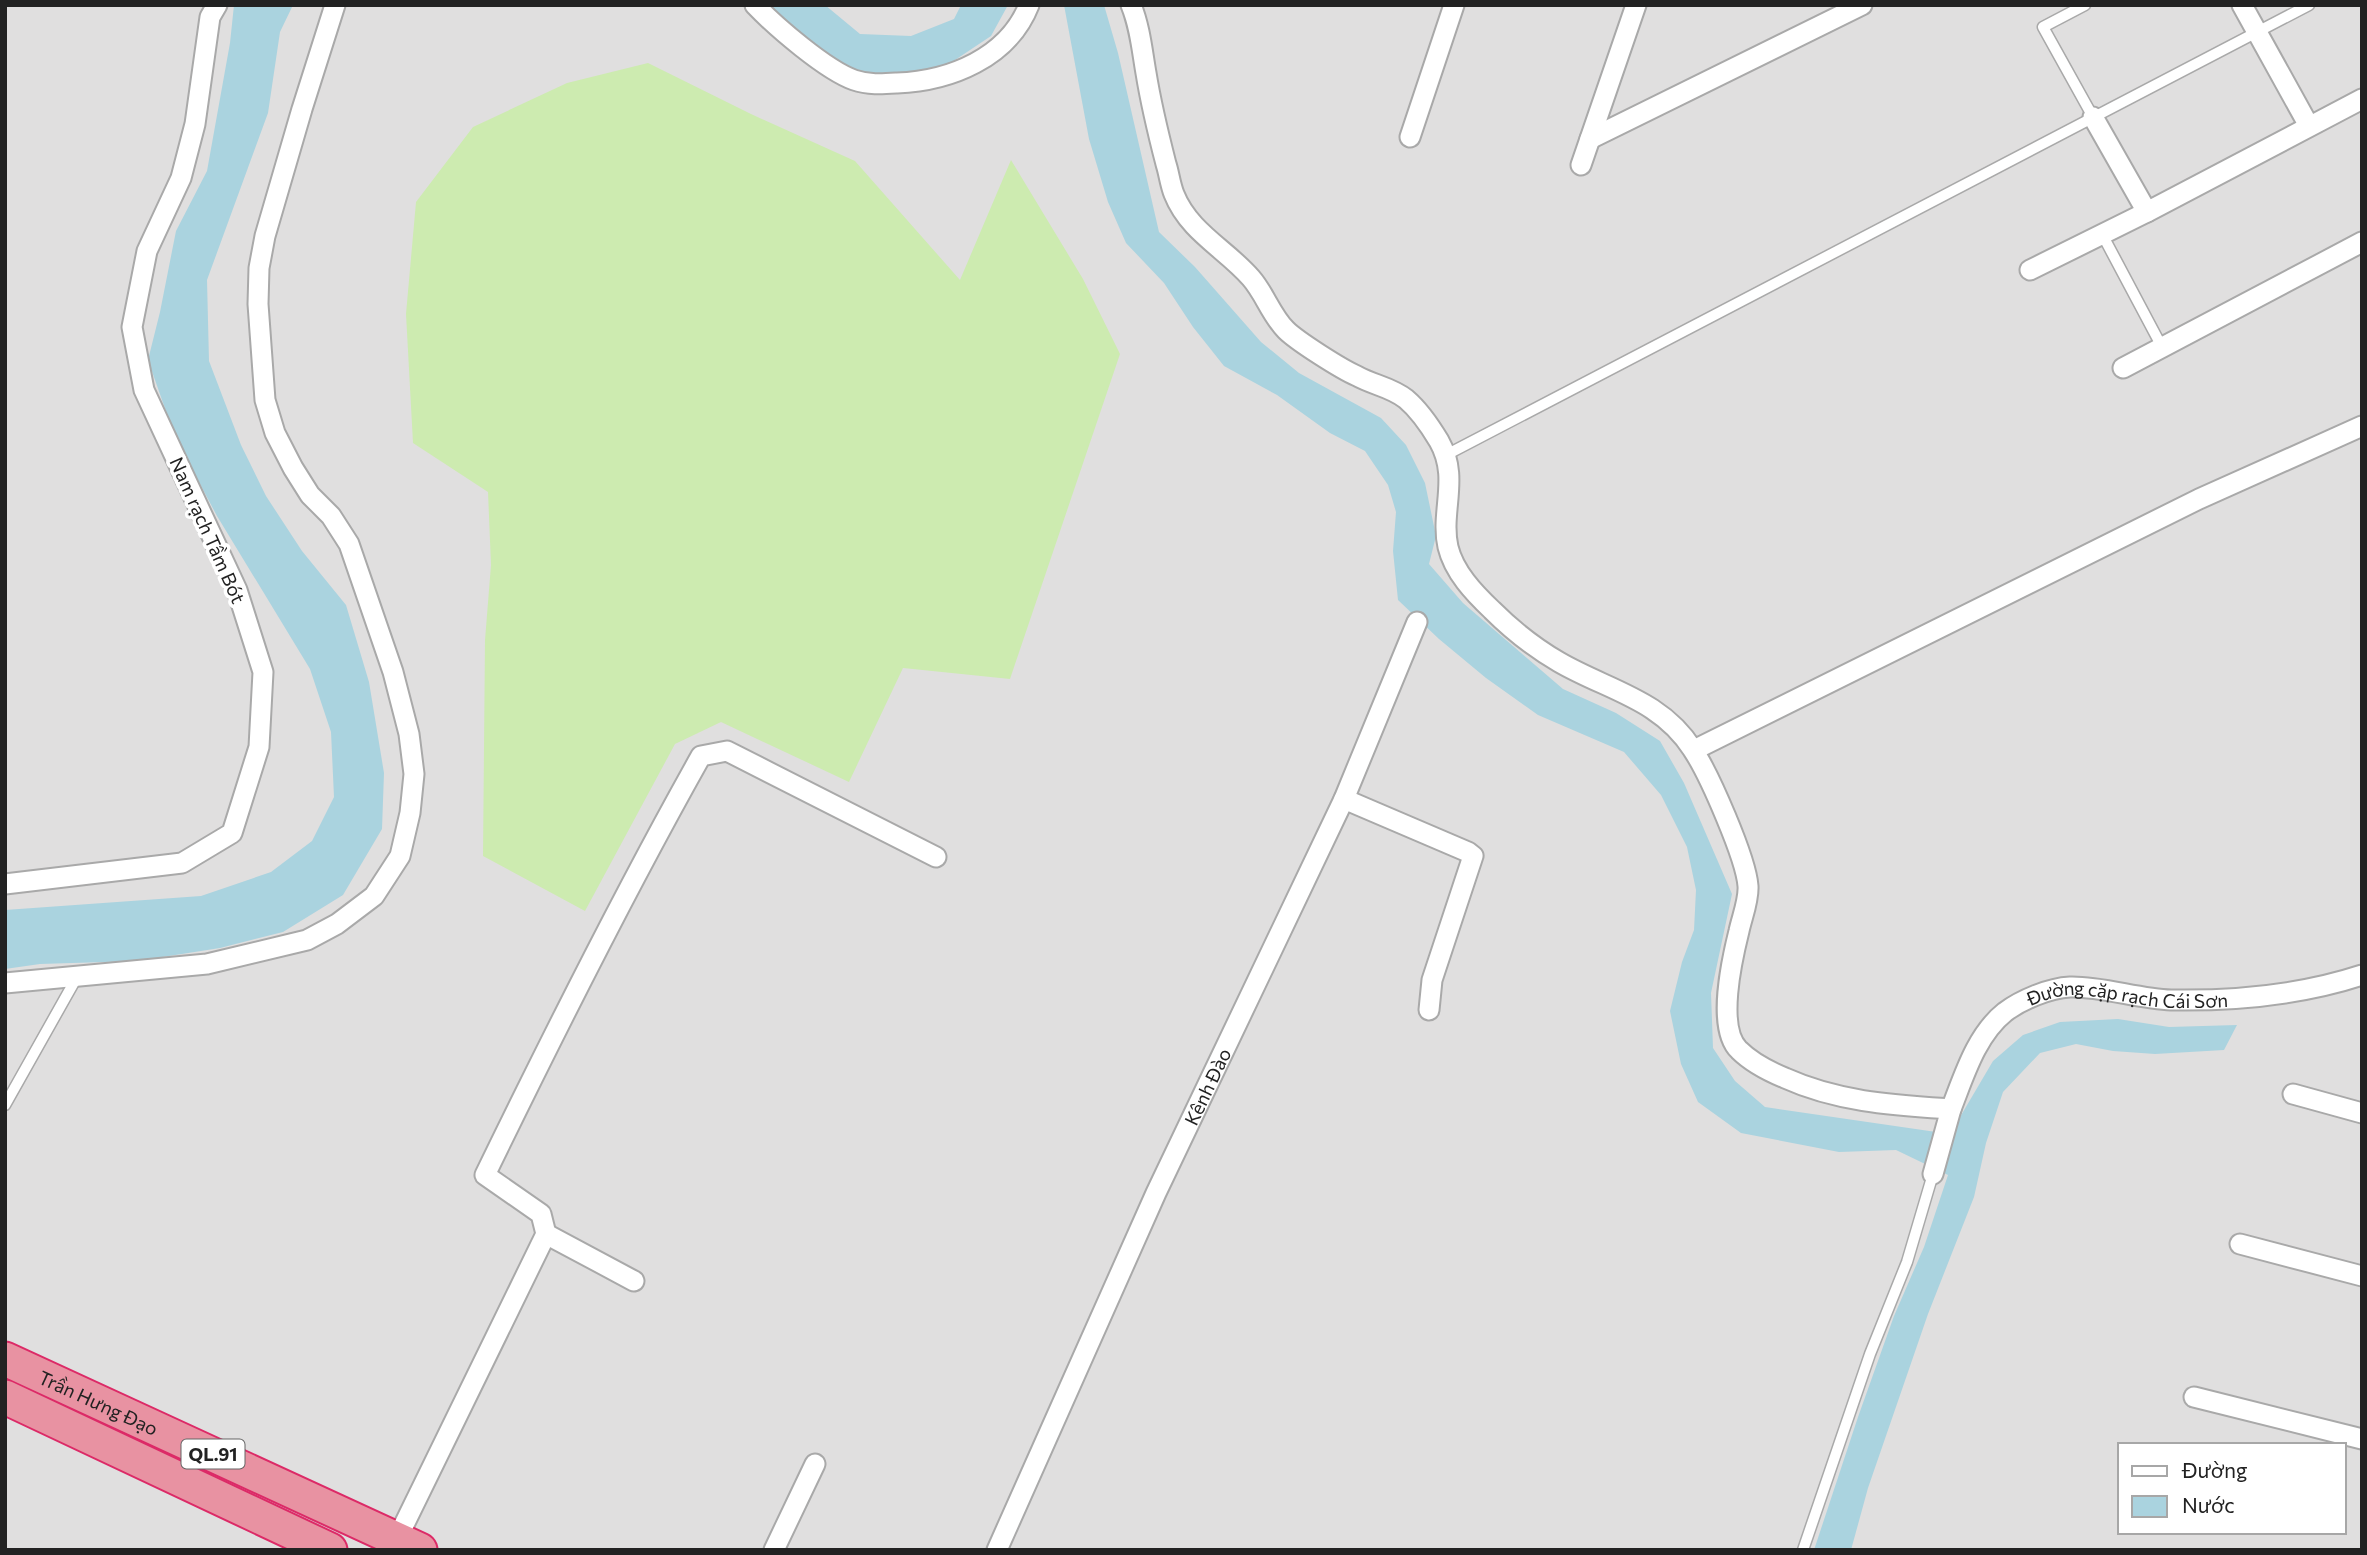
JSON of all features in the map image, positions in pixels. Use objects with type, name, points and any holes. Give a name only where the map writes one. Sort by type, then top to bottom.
[{"type":"highway","name":"Trần Hưng Đạo","points":[[5,1359],[408,1544]]},
{"type":"highway","name":"Trần Hưng Đạo","points":[[5,1397],[330,1550]]},
{"type":"street","name":"Nam rạch Tầm Bót","points":[[5,884],[182,863],[232,833],[259,747],[264,672],[237,590],[144,390],[131,327],[147,251],[181,178],[195,124],[210,16],[217,5]]},
{"type":"street","points":[[5,983],[207,964],[307,940],[337,924],[374,896],[400,856],[410,813],[414,774],[409,734],[393,672],[349,544],[331,516],[310,495],[293,468],[275,433],[265,400],[258,304],[259,268],[302,108],[334,5]]},
{"type":"street","points":[[755,5],[771,23],[839,73],[874,85],[931,80],[977,63],[994,52],[1013,32],[1029,5]]},
{"type":"street","points":[[1131,5],[1138,22],[1153,112],[1174,194],[1197,230],[1251,278],[1286,331],[1357,376],[1404,397],[1417,410],[1446,455],[1450,491],[1448,546],[1454,563],[1468,584],[1492,610],[1531,643],[1561,663],[1632,695],[1676,728],[1694,750],[1731,833],[1749,890],[1732,959],[1727,1024],[1731,1040],[1738,1050],[1761,1068],[1811,1090],[1867,1103],[1948,1116]]},
{"type":"street","points":[[1410,137],[1454,5]]},
{"type":"street","points":[[1581,165],[1636,5]]},
{"type":"street","points":[[1590,139],[1861,5]]},
{"type":"street","points":[[2242,5],[2309,126]]},
{"type":"street","points":[[2030,270],[2362,99]]},
{"type":"street","points":[[2093,117],[2147,212]]},
{"type":"street","points":[[2123,368],[2362,242]]},
{"type":"street","points":[[1694,750],[2199,499],[2362,426]]},
{"type":"street","name":"Kênh Đào","points":[[997,1550],[1156,1193],[1344,799],[1417,622]]},
{"type":"street","points":[[408,1544],[546,1234],[541,1214],[485,1175],[569,1002],[701,756],[727,751],[936,857]]},
{"type":"street","points":[[1344,799],[1473,856],[1432,981],[1429,1010]]},
{"type":"street","name":"Đường cặp rạch Cái Sơn","points":[[1933,1174],[1948,1116],[1972,1056],[1994,1022],[2007,1010],[2049,992],[2070,987],[2169,1000],[2298,992],[2362,975]]},
{"type":"street","points":[[2293,1094],[2362,1113]]},
{"type":"street","points":[[546,1234],[634,1282]]},
{"type":"street","points":[[2240,1244],[2362,1276]]},
{"type":"street","points":[[2194,1397],[2362,1439]]},
{"type":"street","points":[[774,1550],[815,1464]]},
{"type":"lane","points":[[2085,5],[2043,27],[2093,117]]},
{"type":"lane","points":[[1446,455],[2309,5]]},
{"type":"lane","points":[[2102,234],[2162,347]]},
{"type":"lane","points":[[5,1105],[79,975]]},
{"type":"lane","points":[[1803,1550],[1862,1378],[1907,1262],[1933,1174]]},
{"type":"shaded area","points":[[5,5],[2362,5],[2362,1550],[5,1550]]},
{"type":"green space","points":[[648,63],[855,161],[960,280],[1011,160],[1083,279],[1120,354],[1010,679],[903,668],[849,782],[721,722],[675,744],[585,911],[483,856],[485,640],[491,565],[488,492],[413,443],[406,314],[416,202],[473,127],[567,83]]},
{"type":"water","points":[[234,5],[293,5],[280,32],[268,113],[207,280],[209,361],[241,445],[266,496],[302,551],[346,605],[369,682],[384,773],[382,829],[343,895],[283,932],[220,948],[137,961],[40,964],[5,969],[5,910],[201,896],[271,872],[312,841],[334,797],[331,732],[310,669],[217,516],[175,437],[148,360],[176,231],[207,171],[230,43]]},
{"type":"water","points":[[769,5],[825,5],[860,34],[911,36],[954,19],[961,5],[1008,5],[991,36],[940,70],[900,75],[855,73],[814,45]]},
{"type":"water","points":[[1064,5],[1104,5],[1118,53],[1159,232],[1195,267],[1261,342],[1299,373],[1381,418],[1406,445],[1425,483],[1436,536],[1429,564],[1463,603],[1563,689],[1616,713],[1660,741],[1684,783],[1732,894],[1711,993],[1713,1048],[1735,1081],[1765,1107],[1950,1134],[1993,1061],[2023,1035],[2060,1022],[2118,1019],[2169,1027],[2237,1025],[2224,1050],[2155,1054],[2113,1051],[2076,1044],[2040,1053],[2003,1092],[1986,1143],[1974,1197],[1928,1314],[1868,1488],[1851,1550],[1814,1550],[1894,1316],[1924,1247],[1948,1175],[1896,1150],[1839,1152],[1741,1133],[1698,1102],[1681,1064],[1670,1011],[1682,962],[1694,930],[1696,890],[1687,847],[1661,795],[1624,752],[1538,715],[1486,678],[1398,600],[1393,551],[1396,512],[1388,485],[1365,451],[1330,433],[1277,395],[1224,366],[1193,327],[1164,283],[1126,243],[1108,202],[1089,139]]}]
